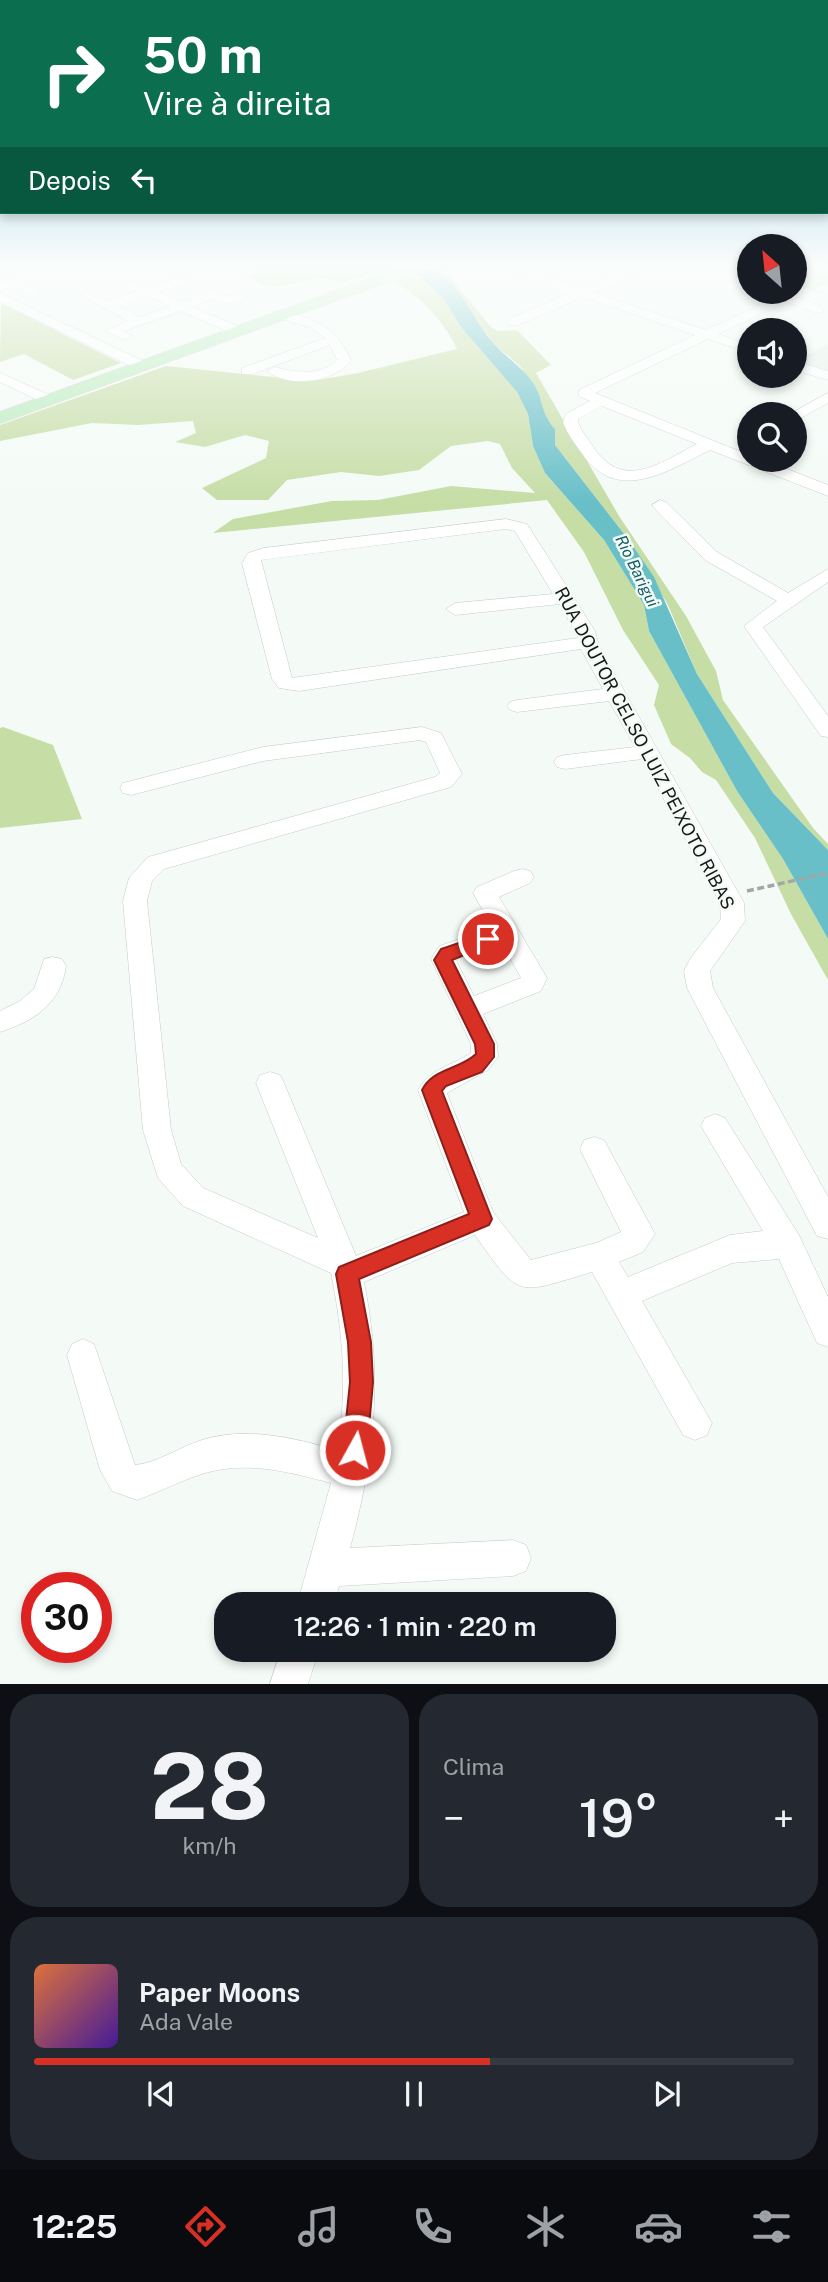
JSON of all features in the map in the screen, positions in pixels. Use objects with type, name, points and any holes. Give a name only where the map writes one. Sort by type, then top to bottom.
[{"type":"main road","points":[[0,418],[201,345]]},
{"type":"street","points":[[98,345],[142,366]]},
{"type":"street","points":[[247,371],[319,345]]},
{"type":"street","points":[[274,371],[301,378],[340,366],[344,361],[335,345]]},
{"type":"street","points":[[684,345],[584,393],[737,455]]},
{"type":"street","points":[[807,369],[828,376]]},
{"type":"street","points":[[0,377],[49,400]]},
{"type":"street","points":[[807,409],[828,397]]},
{"type":"street","points":[[602,400],[571,417],[570,424],[592,461],[610,476],[640,476],[710,444]]},
{"type":"street","points":[[731,453],[737,449]]},
{"type":"street","points":[[779,472],[828,492]]},
{"type":"street","points":[[660,505],[711,556],[789,601]]},
{"type":"street","name":"RUA DOUTOR CELSO LUIZ PEIXOTO RIBAS","points":[[588,642],[299,685],[286,684],[282,679],[251,564],[254,557],[264,553],[506,524],[521,528],[586,631],[588,642],[615,694],[728,895],[735,911],[733,921],[702,959],[697,971],[700,988],[828,1226]]},
{"type":"street","points":[[828,574],[753,626],[819,707],[828,731]]},
{"type":"street","points":[[517,706],[615,694]]},
{"type":"street","points":[[131,788],[263,754],[422,733],[434,738],[451,774],[443,782],[156,863],[141,877],[135,901],[157,1130],[169,1169],[179,1184],[193,1197],[345,1269],[481,1219]]},
{"type":"street","points":[[565,762],[648,752]]},
{"type":"street","points":[[468,1009],[532,984],[534,978],[485,893],[522,877]]},
{"type":"street","points":[[508,932],[448,953],[443,960],[484,1044],[485,1057],[475,1066],[439,1081],[432,1090],[481,1219],[515,1266],[525,1273],[536,1274],[599,1256],[632,1242],[639,1234],[594,1149]]},
{"type":"street","points":[[0,1022],[38,1002],[49,989],[53,966]]},
{"type":"street","points":[[270,1083],[345,1269],[360,1342],[359,1427],[352,1472],[319,1592]]},
{"type":"street","points":[[715,1126],[788,1245],[828,1332]]},
{"type":"street","points":[[621,1295],[730,1249],[788,1245]]},
{"type":"street","points":[[599,1256],[695,1423]]},
{"type":"street","points":[[83,1355],[117,1470],[124,1479],[137,1483],[213,1454],[247,1451],[306,1460],[352,1472]]},
{"type":"street","points":[[326,1569],[513,1558]]},
{"type":"street","points":[[289,1684],[296,1662]]},
{"type":"lane","points":[[455,610],[565,597]]},
{"type":"path","points":[[728,895],[828,873]]},
{"type":"shaded area","points":[[827,345],[828,372],[807,365],[807,355]]},
{"type":"green space","points":[[0,345],[84,345],[121,363],[73,380],[24,354],[0,362]]},
{"type":"green space","points":[[454,345],[476,345],[517,392],[528,414],[533,446],[545,473],[604,540],[644,605],[649,631],[737,791],[783,859],[828,939],[828,980],[791,914],[755,838],[716,780],[702,772],[690,758],[671,744],[654,705],[659,685],[623,630],[584,552],[547,500],[213,533],[233,519],[332,501],[378,500],[451,486],[535,493],[512,468],[500,444],[488,441],[451,446],[419,470],[379,476],[341,472],[287,480],[268,500],[217,500],[202,488],[266,458],[269,441],[245,435],[205,447],[175,442],[196,433],[193,421],[138,425],[92,423],[0,441],[0,425],[166,366],[312,381],[358,373],[457,349]]},
{"type":"green space","points":[[495,345],[531,345],[551,365],[536,373],[619,516],[686,616],[716,671],[723,700],[813,828],[828,844],[828,850],[773,793],[697,674],[668,605],[628,539],[555,445],[555,429],[544,416],[536,389],[520,366]]},
{"type":"green space","points":[[0,728],[53,745],[82,819],[0,828]]},
{"type":"water","name":"Rio Barigui","points":[[476,345],[495,345],[531,380],[555,429],[555,445],[654,577],[697,674],[773,793],[828,850],[828,939],[783,859],[737,791],[649,631],[644,605],[604,540],[545,473],[533,446],[528,414],[517,392]]},
{"type":"route","points":[[355,1450],[359,1427],[360,1342],[347,1274],[481,1219],[432,1090],[439,1081],[475,1066],[485,1057],[484,1044],[443,960],[448,953],[488,939]]}]
